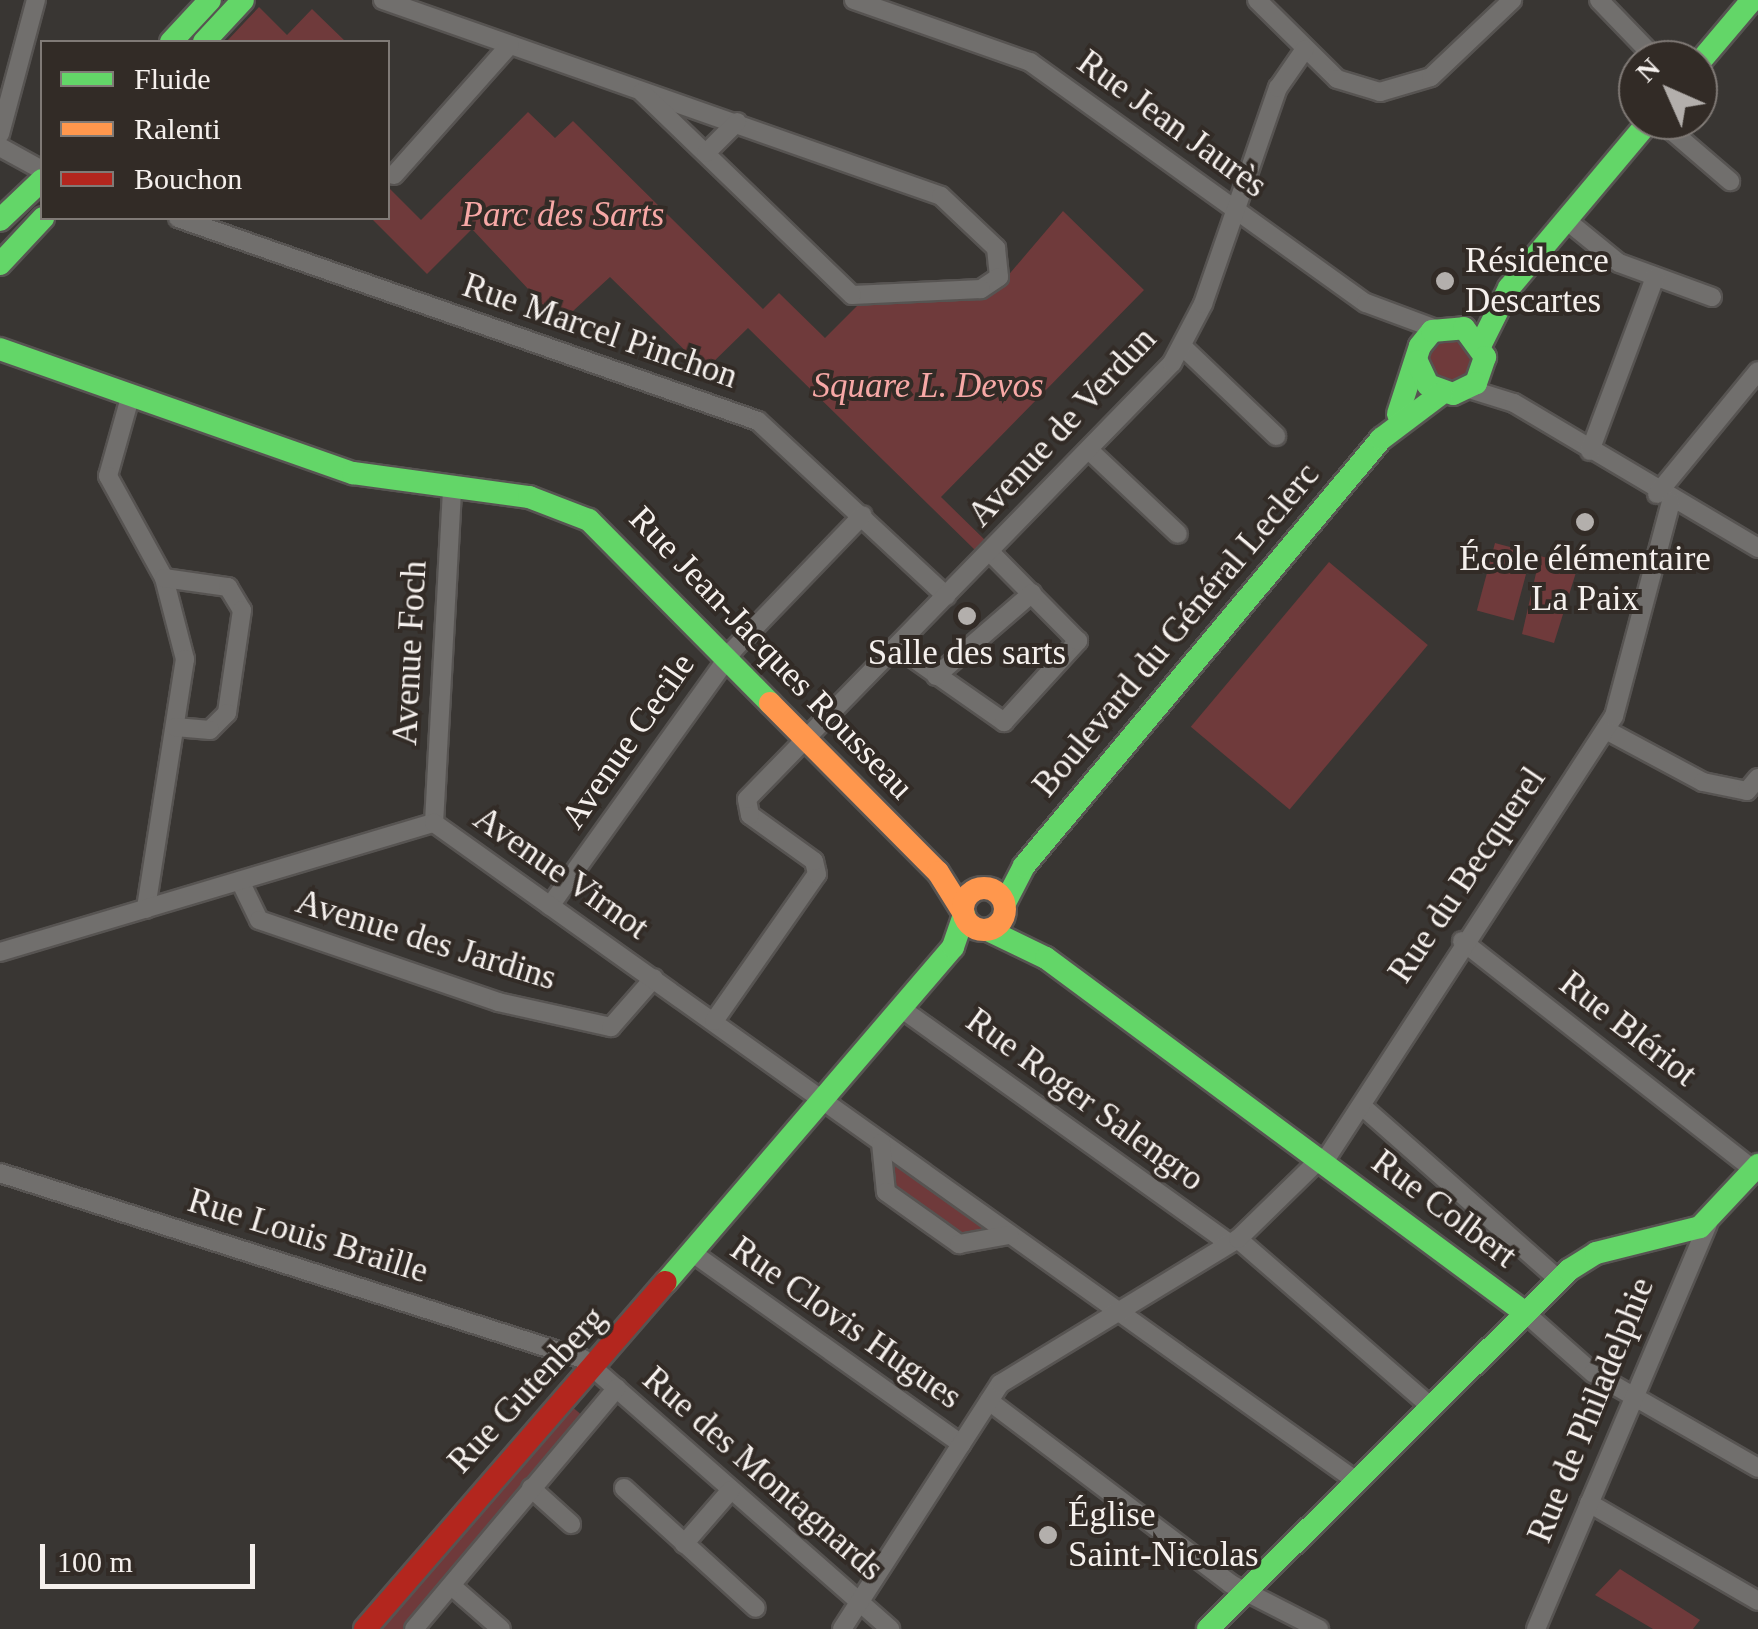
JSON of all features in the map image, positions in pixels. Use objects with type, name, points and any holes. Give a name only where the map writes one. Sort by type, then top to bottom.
[{"type":"street","points":[[0,134],[36,0]]},
{"type":"street","points":[[172,40],[210,0]]},
{"type":"street","points":[[206,40],[243,0]]},
{"type":"street","points":[[383,0],[941,196],[996,248],[997,280],[852,295],[642,92]]},
{"type":"street","name":"Rue Jean Jaurès","points":[[854,0],[1030,62],[1380,312],[1446,327]]},
{"type":"street","points":[[1258,0],[1337,79],[1380,92],[1431,77],[1512,0]]},
{"type":"street","points":[[1599,0],[1638,40]]},
{"type":"street","points":[[1718,40],[1752,0]]},
{"type":"street","points":[[394,175],[510,45]]},
{"type":"street","name":"Avenue de Verdun","points":[[714,1021],[817,874],[746,805],[1089,450],[1183,347],[1278,88],[1305,49]]},
{"type":"street","points":[[712,159],[737,122]]},
{"type":"street","points":[[1514,402],[1483,354],[1446,327],[1509,288],[1633,140]]},
{"type":"street","points":[[1682,140],[1730,182]]},
{"type":"street","points":[[0,147],[40,169]]},
{"type":"street","points":[[0,220],[40,182]]},
{"type":"street","points":[[0,264],[41,220]]},
{"type":"street","name":"Rue Marcel Pinchon","points":[[184,220],[758,421],[946,596]]},
{"type":"street","points":[[1566,220],[1619,264],[1712,297]]},
{"type":"street","points":[[1590,452],[1655,277]]},
{"type":"street","points":[[1469,389],[1509,288]]},
{"type":"street","name":"Boulevard du Général Leclerc","points":[[995,896],[1381,439],[1412,391],[1417,360],[1446,327]]},
{"type":"street","points":[[1183,347],[1276,436]]},
{"type":"street","name":"Rue Jean-Jacques Rousseau","points":[[0,349],[353,473],[542,500],[589,520],[724,661],[913,848],[974,922],[1046,958],[1320,1162]]},
{"type":"street","points":[[1417,360],[1442,393],[1469,389],[1514,402],[1664,498],[1758,548]]},
{"type":"street","points":[[1664,498],[1758,371]]},
{"type":"street","name":"Boulevard du Général Leclerc","points":[[1381,439],[1442,393]]},
{"type":"street","points":[[131,394],[108,476],[164,578],[184,646],[146,909]]},
{"type":"street","points":[[1089,450],[1178,534]]},
{"type":"street","name":"Avenue Foch","points":[[434,823],[452,488]]},
{"type":"street","name":"Rue du Becquerel","points":[[989,1401],[1000,1384],[1234,1241],[1320,1162],[1362,1106],[1462,941],[1606,730],[1664,498]]},
{"type":"street","name":"Avenue Cecile","points":[[550,906],[724,661],[863,515]]},
{"type":"street","points":[[896,647],[1004,722],[1078,646],[990,552]]},
{"type":"street","points":[[164,578],[228,587],[242,610],[227,712],[210,730],[175,727]]},
{"type":"street","points":[[936,676],[1032,593]]},
{"type":"street","points":[[1606,730],[1703,782],[1747,792],[1758,778]]},
{"type":"street","name":"Avenue Virnot","points":[[0,952],[434,823],[1352,1478]]},
{"type":"street","name":"Rue Jean-Jacques Rousseau","points":[[913,848],[995,896],[1046,958]]},
{"type":"street","name":"Avenue des Jardins","points":[[240,881],[258,920],[498,1002],[611,1027],[654,978]]},
{"type":"street","points":[[974,922],[995,896]]},
{"type":"street","points":[[823,1101],[995,896]]},
{"type":"street","name":"Rue Blériot","points":[[1462,941],[1756,1167]]},
{"type":"street","name":"Rue Roger Salengro","points":[[902,1008],[1234,1241],[1428,1404]]},
{"type":"street","name":"Rue Gutenberg","points":[[365,1629],[742,1199],[823,1101]]},
{"type":"street","points":[[1362,1106],[1558,1279]]},
{"type":"street","points":[[880,1144],[886,1192],[959,1244],[1009,1236]]},
{"type":"street","name":"Rue Colbert","points":[[1320,1162],[1524,1312]]},
{"type":"street","points":[[1208,1629],[1352,1478],[1558,1279],[1590,1256],[1712,1219],[1756,1167]]},
{"type":"street","name":"Rue Louis Braille","points":[[0,1174],[594,1366]]},
{"type":"street","name":"Rue de Philadelphie","points":[[1536,1629],[1712,1219]]},
{"type":"street","name":"Rue Clovis Hugues","points":[[694,1254],[961,1444]]},
{"type":"street","points":[[1524,1312],[1593,1373],[1758,1468]]},
{"type":"street","name":"Rue des Montagnards","points":[[594,1366],[890,1629]]},
{"type":"street","name":"Rue Gutenberg","points":[[414,1629],[454,1588],[617,1388]]},
{"type":"street","points":[[842,1629],[989,1401],[1244,1591],[1319,1629]]},
{"type":"street","name":"Rue Gutenberg","points":[[532,1488],[572,1524]]},
{"type":"street","points":[[624,1488],[756,1608]]},
{"type":"street","points":[[684,1544],[731,1490]]},
{"type":"street","points":[[1589,1504],[1758,1602]]},
{"type":"street","points":[[454,1588],[500,1629]]},
{"type":"green space","points":[[259,7],[287,35],[312,9],[344,40],[228,40]]},
{"type":"green space","points":[[528,112],[555,138],[573,121],[763,309],[779,293],[825,338],[858,305],[994,292],[1063,211],[1144,290],[941,497],[987,542],[977,552],[748,328],[705,370],[610,277],[560,323],[472,229],[427,274],[373,220],[390,220],[390,189],[421,220]]},
{"type":"green space","points":[[1444,333],[1468,338],[1475,369],[1455,384],[1437,380],[1426,354]]},
{"type":"green space","points":[[1495,543],[1532,553],[1514,620],[1477,611]]},
{"type":"green space","points":[[1540,556],[1578,566],[1554,643],[1522,634]]},
{"type":"green space","points":[[1329,562],[1428,645],[1290,810],[1191,727]]},
{"type":"green space","points":[[894,1165],[982,1227],[983,1233],[960,1238],[892,1191]]},
{"type":"green space","points":[[563,1399],[584,1417],[404,1629],[373,1629]]},
{"type":"green space","points":[[1620,1569],[1700,1620],[1693,1629],[1653,1629],[1595,1595]]},
{"type":"traffic: fast","points":[[173,40],[210,0]]},
{"type":"traffic: fast","points":[[206,40],[243,0]]},
{"type":"traffic: fast","points":[[1718,40],[1752,0]]},
{"type":"traffic: fast","points":[[1481,344],[1509,288],[1633,140]]},
{"type":"traffic: fast","points":[[0,220],[40,182]]},
{"type":"traffic: fast","points":[[0,264],[41,220]]},
{"type":"traffic: fast","points":[[1398,414],[1420,346],[1432,331],[1464,328],[1485,357],[1476,383],[1453,394],[1428,385],[1417,361]]},
{"type":"traffic: fast","points":[[0,349],[353,473],[529,497],[589,520],[770,703]]},
{"type":"traffic: fast","points":[[1005,903],[1024,866],[1381,439],[1442,393]]},
{"type":"traffic: fast","points":[[666,1282],[953,947],[964,915]]},
{"type":"traffic: fast","points":[[988,930],[1046,958],[1524,1312]]},
{"type":"traffic: fast","points":[[1208,1629],[1569,1270],[1596,1253],[1700,1227],[1758,1165]]},
{"type":"traffic: slow","points":[[770,703],[938,872],[963,912]]},
{"type":"traffic: slow","points":[[984,888],[999,894],[1005,909],[999,924],[984,930],[969,924],[963,909],[969,894],[984,888]]},
{"type":"traffic: jam","points":[[365,1629],[666,1282]]},
{"type":"place","name":"Résidence Descartes","points":[[1445,281]]},
{"type":"place","name":"École élémentaire La Paix","points":[[1585,522]]},
{"type":"place","name":"Salle des sarts","points":[[967,616]]},
{"type":"place","name":"Église Saint-Nicolas","points":[[1048,1535]]},
{"type":"park label","name":"Parc des Sarts","points":[[563,215]]},
{"type":"park label","name":"Square L. Devos","points":[[928,386]]}]
